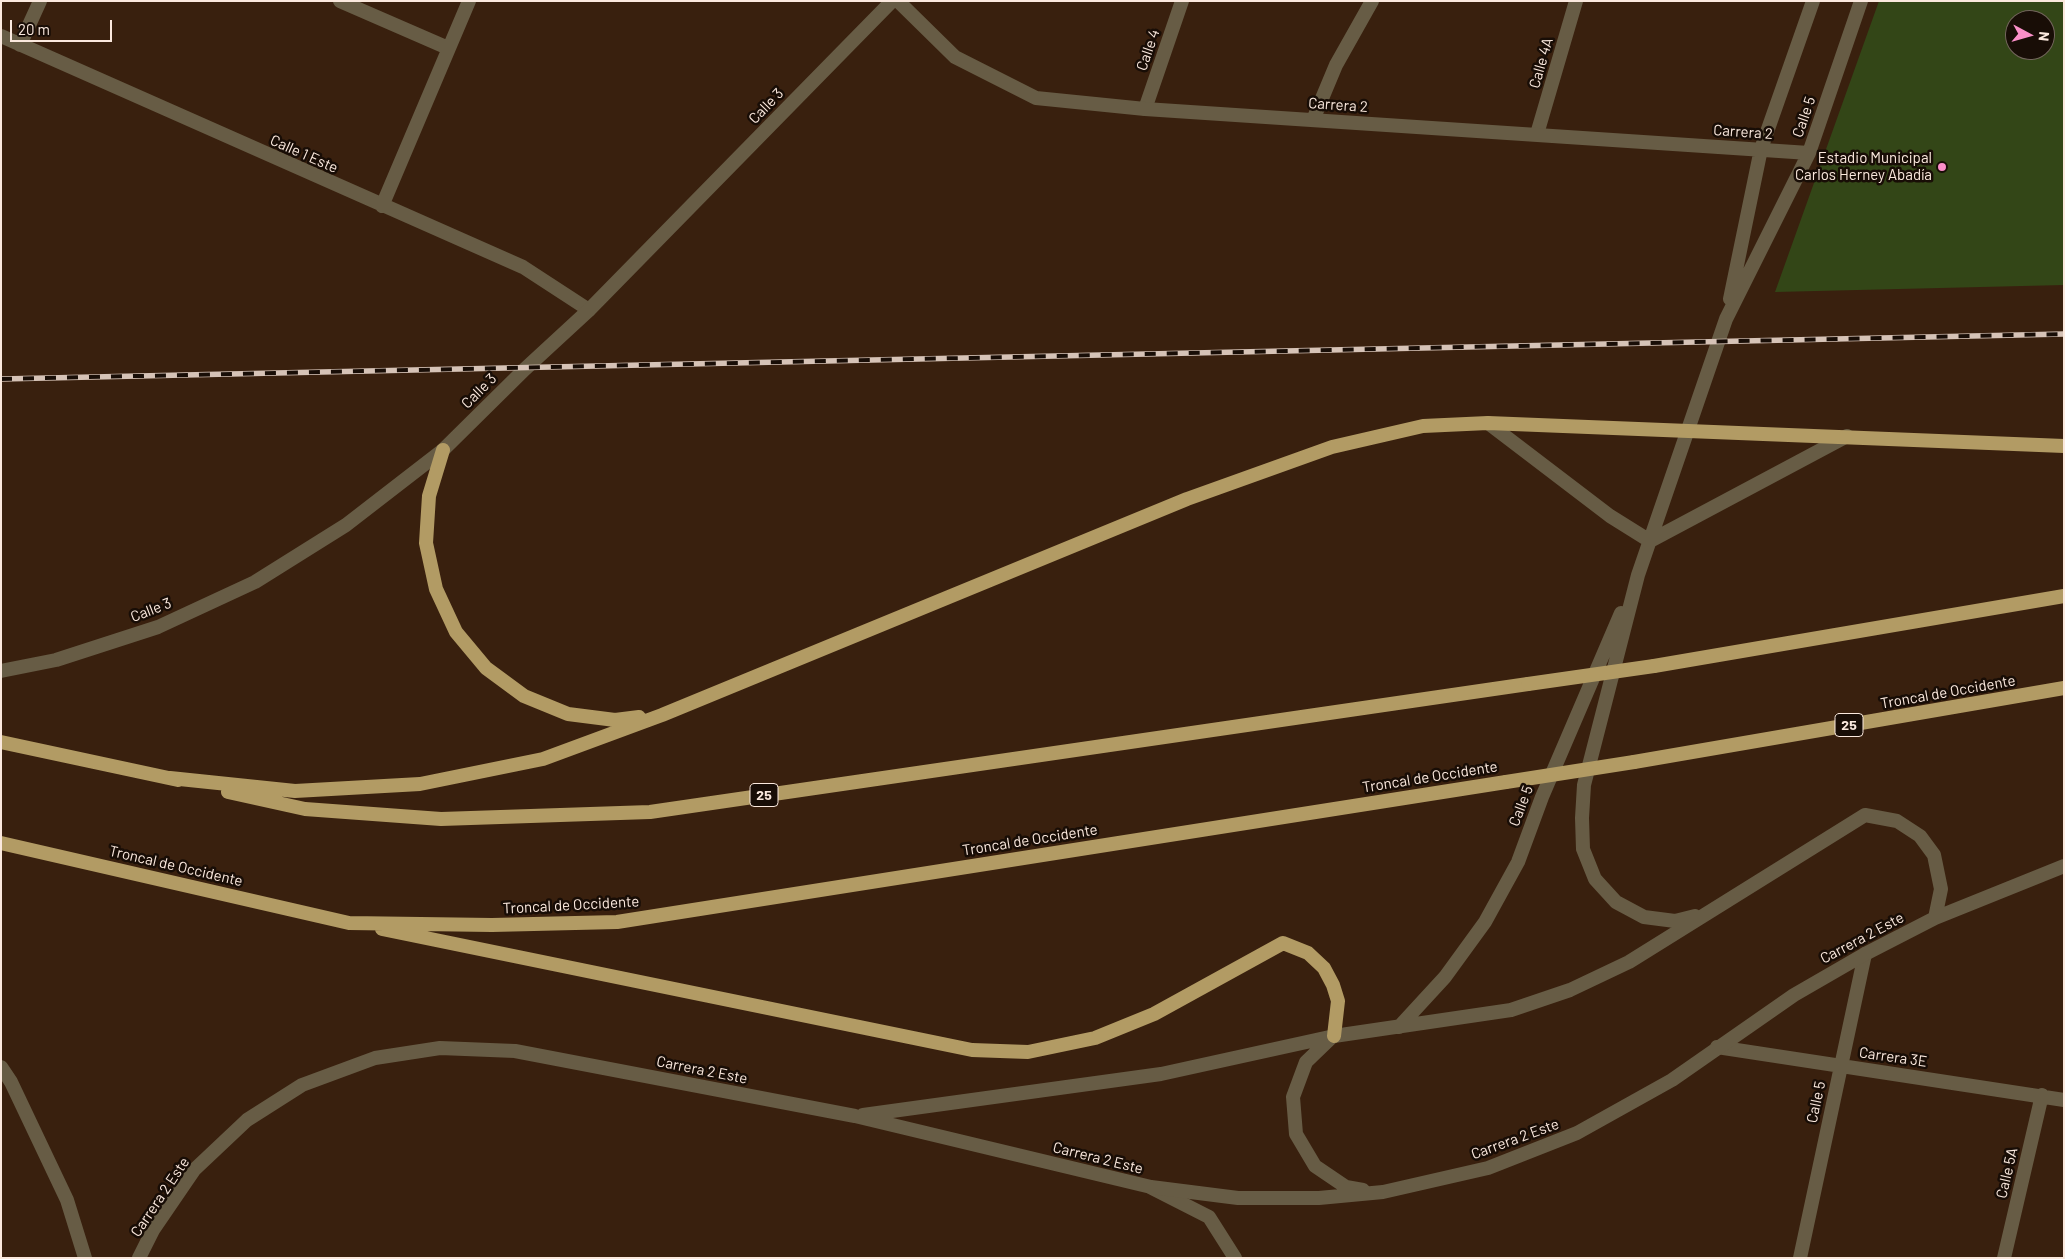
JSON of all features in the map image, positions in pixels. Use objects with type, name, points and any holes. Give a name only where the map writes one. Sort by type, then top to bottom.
[{"type":"highway","points":[[170,778],[294,791],[420,784],[543,759],[662,715],[1186,499],[1332,447],[1423,426],[1488,422],[1687,432],[1847,436],[2064,446]]},
{"type":"highway","points":[[443,450],[429,496],[426,543],[436,589],[456,632],[486,668],[524,696],[568,714],[615,720],[662,715]]},
{"type":"highway","name":"25","points":[[1,742],[305,809],[431,818],[650,812],[1654,666],[2064,596]]},
{"type":"highway","name":"Troncal de Occidente","points":[[1,844],[349,923],[492,925],[617,922],[1634,762],[2064,688]]},
{"type":"highway","points":[[349,923],[972,1050],[1028,1052],[1095,1038],[1154,1014],[1282,943],[1308,953],[1324,968],[1333,984],[1338,1001],[1334,1036]]},
{"type":"street","points":[[20,44],[40,1]]},
{"type":"street","points":[[340,1],[448,48]]},
{"type":"street","points":[[382,206],[469,1]]},
{"type":"street","name":"Calle 3","points":[[1,671],[56,660],[158,627],[255,582],[346,525],[443,450],[525,369],[589,310],[892,1]]},
{"type":"street","name":"Carrera 2","points":[[898,1],[955,57],[1036,98],[1145,109],[1809,153]]},
{"type":"street","name":"Calle 4","points":[[1145,109],[1182,1]]},
{"type":"street","points":[[1313,120],[1336,65],[1372,1]]},
{"type":"street","name":"Calle 4A","points":[[1537,134],[1576,1]]},
{"type":"street","name":"Calle 5","points":[[1399,1027],[1445,978],[1485,922],[1518,862],[1542,798],[1638,575],[1726,319],[1761,149],[1813,1]]},
{"type":"street","name":"Calle 5","points":[[1726,319],[1809,153],[1861,1]]},
{"type":"street","name":"Calle 1 Este","points":[[1,36],[523,268],[589,310]]},
{"type":"street","points":[[1488,422],[1610,516],[1650,541],[1847,436]]},
{"type":"street","name":"Calle 5","points":[[1638,575],[1584,785],[1583,849],[1595,879],[1600,885],[1616,902],[1644,917],[1675,920],[1701,914],[1733,897]]},
{"type":"street","points":[[855,1116],[1161,1074],[1334,1036],[1511,1010],[1570,990],[1629,962],[1865,815],[1896,820],[1920,836],[1934,855],[1941,889],[1935,918]]},
{"type":"street","name":"Carrera 2 Este","points":[[139,1258],[153,1230],[194,1170],[247,1120],[302,1085],[375,1058],[440,1048],[515,1051],[855,1116],[1151,1187],[1238,1198],[1319,1198],[1383,1192],[1488,1168],[1577,1133],[1672,1080],[1717,1046],[1794,995],[1865,954],[1935,918],[2064,866]]},
{"type":"street","name":"Calle 5","points":[[1800,1258],[1865,954]]},
{"type":"street","points":[[1334,1036],[1306,1062],[1293,1097],[1296,1134],[1315,1166],[1346,1187],[1383,1192]]},
{"type":"street","name":"Carrera 3E","points":[[1717,1046],[2042,1095],[2064,1100]]},
{"type":"street","points":[[1,1067],[67,1200],[85,1258]]},
{"type":"street","name":"Calle 5A","points":[[2004,1258],[2042,1095]]},
{"type":"street","points":[[1151,1187],[1209,1218],[1235,1258]]},
{"type":"green space","name":"Estadio Municipal Carlos Herney Abadía","points":[[1879,1],[2064,1],[2064,285],[1775,292]]},
{"type":"railway","points":[[1,379],[2064,334]]},
{"type":"place","name":"Estadio Municipal Carlos Herney Abadía","points":[[1942,167]]}]
